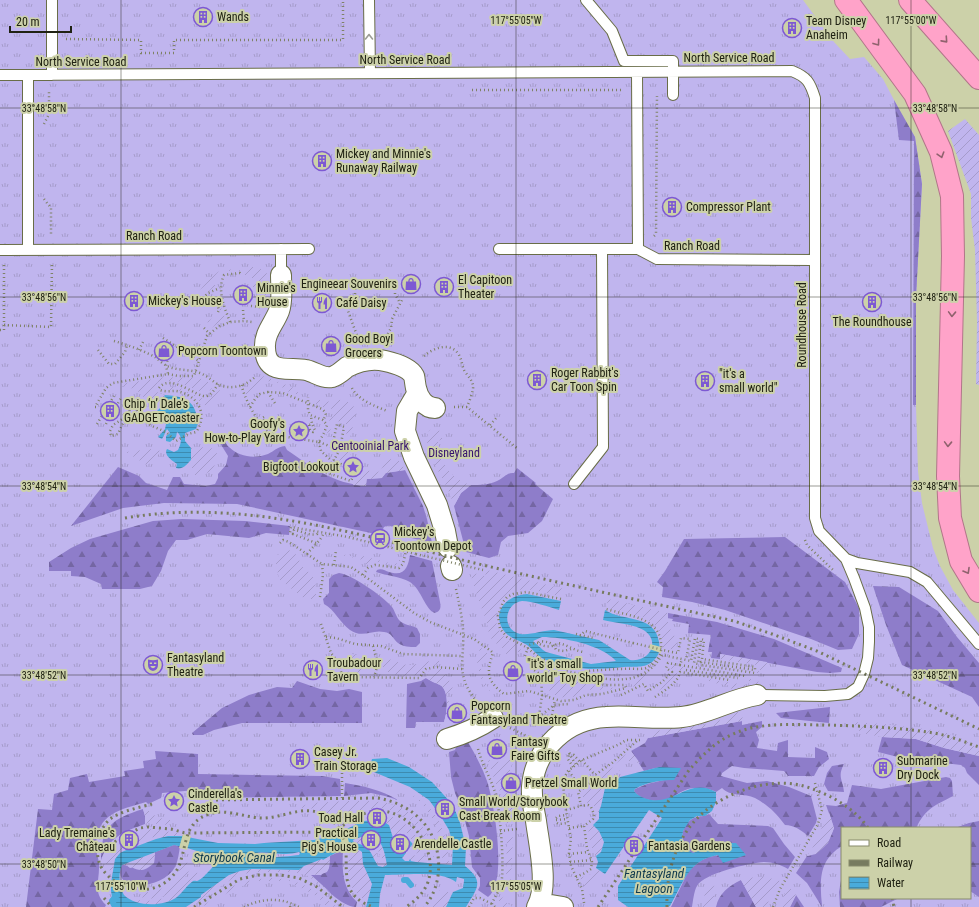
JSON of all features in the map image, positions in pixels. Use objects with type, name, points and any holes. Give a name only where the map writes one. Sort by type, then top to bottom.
[{"type":"highway","points":[[846,0],[915,94],[941,152],[952,196],[954,256],[948,476],[950,518],[961,561],[979,591]]},
{"type":"highway","points":[[910,0],[979,78]]},
{"type":"street","points":[[281,275],[280,306],[268,331],[265,349],[266,358],[269,362],[280,368],[306,370],[325,377],[331,377],[363,363],[392,363],[408,370],[413,376],[417,394],[422,402],[431,408],[436,408]]},
{"type":"street","points":[[417,394],[407,411],[405,431],[414,457],[437,505],[445,531],[450,561]]},
{"type":"street","points":[[562,906],[538,905],[542,894],[543,874],[532,789],[538,761],[547,745],[554,738],[569,728],[592,718],[682,717],[709,711],[736,700],[751,682]]},
{"type":"street","points":[[447,738],[464,734],[493,718]]},
{"type":"lane","points":[[52,0],[52,75]]},
{"type":"lane","points":[[369,0],[370,73]]},
{"type":"lane","points":[[586,0],[612,32],[624,61],[673,61],[673,95]]},
{"type":"lane","name":"North Service Road","points":[[0,75],[792,71],[801,74],[808,80]]},
{"type":"lane","points":[[637,72],[638,249]]},
{"type":"lane","points":[[28,75],[28,250]]},
{"type":"lane","name":"Roundhouse Road","points":[[808,80],[814,98],[815,518],[819,530],[846,559]]},
{"type":"lane","points":[[281,249],[281,275]]},
{"type":"lane","name":"Ranch Road","points":[[0,250],[309,249]]},
{"type":"lane","name":"Ranch Road","points":[[499,249],[638,249],[657,259],[815,260]]},
{"type":"lane","points":[[574,484],[603,447],[602,249]]},
{"type":"lane","points":[[751,682],[838,696],[848,694],[858,687],[864,674],[868,658],[869,642],[865,608],[846,559]]},
{"type":"lane","points":[[846,559],[857,563],[910,572],[927,582],[979,644]]},
{"type":"path","points":[[52,39],[141,40],[141,53],[174,53],[174,40],[343,40],[343,0]]},
{"type":"path","points":[[4,325],[51,327],[52,261]]},
{"type":"path","points":[[0,330],[4,330],[4,265]]},
{"type":"path","points":[[230,322],[220,288],[224,274],[241,274]]},
{"type":"path","points":[[200,301],[208,293],[220,288]]},
{"type":"path","points":[[355,289],[355,295],[348,311],[360,345],[363,363]]},
{"type":"path","points":[[395,289],[395,294],[400,304]]},
{"type":"path","points":[[218,312],[219,310],[216,300],[222,297]]},
{"type":"path","points":[[403,298],[392,320],[391,328],[382,343],[348,379],[353,391],[374,406],[407,416]]},
{"type":"path","points":[[243,310],[244,321]]},
{"type":"path","points":[[96,407],[106,388],[113,383],[168,374],[178,376],[194,376],[207,336],[218,327],[230,322],[244,321],[253,323],[268,331]]},
{"type":"path","points":[[204,328],[210,334]]},
{"type":"path","points":[[163,338],[199,361]]},
{"type":"path","points":[[114,341],[128,345],[155,357],[166,366],[185,371],[195,371],[211,378],[218,384],[239,387],[250,381],[266,367],[269,362]]},
{"type":"path","points":[[139,350],[143,342]]},
{"type":"path","points":[[168,374],[166,366],[172,343]]},
{"type":"path","points":[[98,350],[109,364],[115,364],[122,357],[128,345]]},
{"type":"path","points":[[408,370],[431,350],[441,347],[451,348],[459,354],[464,370],[472,379],[473,389],[467,407]]},
{"type":"path","points":[[123,414],[125,415],[124,418],[113,425],[110,431],[111,436],[118,434],[122,425],[130,415],[130,408],[132,405],[135,405],[137,407],[139,417],[152,426],[166,432],[176,441],[196,432],[202,416],[196,400],[176,391],[168,392],[160,390],[159,388],[161,385],[172,383],[207,396],[218,384]]},
{"type":"path","points":[[242,385],[242,389],[250,407],[268,432],[275,435],[319,442],[332,447],[337,424],[344,427],[340,449],[334,459],[323,469]]},
{"type":"path","points":[[250,407],[260,394],[268,392],[284,393],[322,409],[326,415],[323,420]]},
{"type":"path","points":[[268,392],[276,405]]},
{"type":"path","points":[[97,424],[114,396]]},
{"type":"path","points":[[295,429],[310,430],[311,424],[308,397]]},
{"type":"path","points":[[106,424],[121,398]]},
{"type":"path","points":[[436,408],[467,407],[518,449]]},
{"type":"path","points":[[310,416],[323,420],[327,425],[319,442],[321,451],[354,472],[351,481],[310,463],[315,461]]},
{"type":"path","points":[[490,425],[498,416]]},
{"type":"path","points":[[264,417],[262,418],[275,435]]},
{"type":"path","points":[[300,430],[311,424]]},
{"type":"path","points":[[300,430],[300,439]]},
{"type":"path","points":[[321,461],[323,469]]},
{"type":"path","points":[[316,543],[290,533],[291,527],[324,532],[483,570]]},
{"type":"path","points":[[293,534],[294,530],[311,535],[317,534],[318,531]]},
{"type":"path","points":[[307,554],[321,539],[324,532]]},
{"type":"path","points":[[804,538],[807,545],[824,563],[841,577],[854,578]]},
{"type":"path","points":[[280,544],[283,540],[289,542],[322,564],[350,567],[414,613],[430,622],[474,640],[493,653],[489,669],[490,680],[495,687],[504,694],[529,691],[561,701],[574,700],[586,695],[615,692],[626,688],[625,685],[605,685],[587,681],[588,671],[645,668],[657,660],[661,650],[659,635],[656,628],[650,622],[606,609]]},
{"type":"path","points":[[334,565],[336,550]]},
{"type":"path","points":[[363,576],[368,568],[375,565],[399,568],[402,564],[406,551]]},
{"type":"path","points":[[400,555],[405,556]]},
{"type":"path","points":[[320,597],[323,575],[322,564]]},
{"type":"path","points":[[561,599],[526,592],[520,592],[507,597],[503,602],[498,616],[500,629],[507,637],[526,647],[544,660],[566,667],[566,671],[599,679],[617,681],[628,679],[649,670],[658,662],[662,655],[691,661],[695,638],[698,639],[694,663],[698,664],[701,640],[704,640],[702,659],[755,667],[755,670],[702,662],[701,665],[755,673],[751,682]]},
{"type":"path","points":[[461,612],[463,635],[462,669],[471,695],[481,708],[493,718],[504,725],[547,745]]},
{"type":"path","points":[[321,624],[331,653],[338,662],[342,675],[345,677],[419,678],[426,669],[442,666],[462,669]]},
{"type":"path","points":[[580,636],[585,631],[678,653],[681,638],[690,640],[686,660]]},
{"type":"path","points":[[576,634],[593,638]]},
{"type":"path","points":[[326,637],[336,638],[354,644],[381,646],[403,654],[462,656]]},
{"type":"path","points":[[525,656],[529,645],[535,642],[554,646],[556,650],[564,651],[571,649]]},
{"type":"path","points":[[554,646],[558,643],[567,645],[571,649],[583,652]]},
{"type":"path","points":[[373,646],[378,664],[374,677]]},
{"type":"path","points":[[680,665],[682,658]]},
{"type":"path","points":[[615,696],[621,695],[644,684],[648,691],[662,682],[672,672],[666,668],[668,663],[751,682]]},
{"type":"path","points":[[685,671],[686,666]]},
{"type":"path","points":[[532,667],[541,675],[542,695],[539,717]]},
{"type":"path","points":[[685,671],[751,682]]},
{"type":"path","points":[[685,671],[738,682]]},
{"type":"path","points":[[592,694],[590,698],[594,698]]},
{"type":"path","points":[[493,718],[528,722],[539,717],[554,705],[572,704],[586,700]]},
{"type":"path","points":[[475,729],[480,759],[496,794],[500,831],[503,874],[501,886],[493,899],[492,904]]},
{"type":"path","points":[[581,806],[578,792],[593,781],[595,775],[640,740],[626,740],[581,761],[568,771],[563,783],[571,839],[569,854],[570,862],[582,889],[584,902],[583,907]]},
{"type":"path","points":[[574,754],[595,775]]},
{"type":"path","points":[[571,757],[576,765]]},
{"type":"path","points":[[568,759],[573,767]]},
{"type":"path","points":[[342,769],[342,799]]},
{"type":"path","points":[[568,771],[581,789]]},
{"type":"path","points":[[773,907],[780,889],[818,824],[822,810],[815,783]]},
{"type":"path","points":[[566,810],[588,805],[591,807],[594,814],[593,819],[584,826],[569,828]]},
{"type":"path","points":[[558,816],[567,817]]},
{"type":"path","points":[[558,820],[567,817]]},
{"type":"path","points":[[559,824],[568,823]]},
{"type":"path","points":[[576,877],[585,873],[591,868],[591,860],[588,852],[584,826]]},
{"type":"path","points":[[569,854],[588,852]]},
{"type":"path","points":[[570,862],[591,860]]},
{"type":"path","points":[[469,907],[474,898],[480,898],[492,904],[494,907]]},
{"type":"path","points":[[246,907],[254,902],[264,900],[276,900],[291,903],[299,907]]},
{"type":"path","points":[[290,907],[291,903]]},
{"type":"green space","name":"Disneyland","points":[[0,0],[803,0],[834,42],[850,59],[864,57],[883,79],[915,137],[922,184],[916,297],[916,405],[918,471],[922,503],[933,548],[940,566],[953,590],[979,623],[979,907],[0,907]]},
{"type":"green space","points":[[894,100],[915,137],[922,184],[916,297],[916,405],[913,405],[914,141],[899,140]]},
{"type":"green space","points":[[965,119],[979,135],[979,385],[976,384],[977,322],[975,250],[971,218],[971,194],[948,131]]},
{"type":"green space","points":[[245,267],[259,267],[260,269],[266,270],[267,275],[271,275],[264,283],[266,294],[260,304],[251,303],[251,300],[257,300],[257,291],[253,291],[253,278],[248,278],[245,276]]},
{"type":"green space","points":[[239,270],[245,272],[229,271],[217,275],[214,277],[215,286],[198,300],[199,292],[218,272]]},
{"type":"green space","points":[[218,300],[226,320],[218,323],[210,329],[206,326],[209,323],[207,322],[220,311]]},
{"type":"green space","points":[[264,376],[294,388],[301,396],[284,390],[276,382],[271,381],[260,384],[248,395],[246,394],[244,389],[254,384]]},
{"type":"green space","points":[[157,378],[199,378],[209,383],[212,388],[203,393],[187,385],[176,382],[158,382],[156,390],[158,393],[165,395],[160,408],[157,411],[157,418],[153,414],[151,406],[140,393],[134,389],[118,384]]},
{"type":"green space","points":[[168,387],[183,389],[203,399],[210,398],[220,390],[224,391],[213,406],[208,409],[203,404],[202,405],[196,397],[182,391],[167,390],[166,389]]},
{"type":"green space","points":[[312,398],[327,402],[337,399],[348,402],[358,410],[352,422],[353,431],[349,439],[348,449],[354,462],[374,473],[380,471],[389,460],[395,459],[402,464],[405,470],[386,473],[382,478],[367,479],[366,486],[353,485],[358,468],[351,463],[349,466],[339,460],[343,451],[348,425],[335,420],[325,441],[330,418],[334,416],[334,412],[330,407],[328,409],[313,403]]},
{"type":"green space","points":[[432,429],[442,432],[442,439],[438,441],[439,449],[447,469],[457,479],[471,485],[461,493],[454,506],[448,489],[431,456],[427,444],[429,431]]},
{"type":"green space","points":[[223,436],[227,445],[237,453],[253,457],[263,456],[285,446],[287,450],[306,463],[324,474],[343,482],[365,486],[366,479],[382,478],[385,473],[405,470],[423,506],[432,543],[399,535],[397,530],[391,526],[384,527],[380,535],[237,504],[164,503],[123,508],[71,526],[118,467],[139,476],[146,483],[167,490],[173,477],[180,477],[184,484],[206,486],[215,484],[218,474],[226,465],[228,456],[220,443]]},
{"type":"green space","points":[[208,447],[216,450],[217,453],[217,460],[214,466],[205,474],[191,475],[195,468],[186,468],[186,465],[191,460],[191,448]]},
{"type":"green space","points":[[160,448],[157,459],[147,465],[126,452]]},
{"type":"green space","points":[[517,468],[553,499],[542,521],[528,533],[508,536],[501,542],[498,555],[489,558],[466,552],[454,506],[461,493],[471,485],[488,484],[497,481],[507,474],[514,473]]},
{"type":"green space","points":[[182,519],[245,521],[290,526],[289,535],[266,533],[249,538],[207,534],[187,540],[176,540],[168,551],[161,571],[152,586],[140,589],[102,589],[101,584],[85,577],[71,576],[71,571],[49,571],[49,562],[71,548],[90,539],[153,521]]},
{"type":"green space","points":[[785,537],[845,582],[859,608],[859,634],[852,649],[838,650],[811,639],[725,610],[662,597],[663,587],[657,582],[684,539]]},
{"type":"green space","points":[[287,550],[296,554],[304,568],[313,577],[316,596],[313,599],[305,599],[279,579],[276,564],[277,556],[281,552]]},
{"type":"green space","points":[[339,551],[342,552],[342,554],[359,558],[359,555],[393,564],[399,563],[399,560],[402,560],[398,566],[377,562],[368,565],[360,559],[341,555],[339,554]]},
{"type":"green space","points":[[410,555],[432,561],[440,604],[440,609],[435,613],[429,608],[418,590],[410,582],[402,578],[376,572],[380,569],[394,573],[402,572],[407,567]]},
{"type":"green space","points":[[487,570],[564,589],[562,597],[535,591],[519,590],[512,592],[502,601],[496,614],[498,627],[505,638],[521,647],[520,653],[506,654],[503,648],[493,641],[490,636],[470,572],[485,576]]},
{"type":"green space","points":[[339,573],[351,577],[367,587],[392,607],[400,621],[417,628],[420,634],[420,643],[416,647],[404,646],[398,643],[391,635],[387,633],[380,631],[359,634],[346,627],[324,604],[323,599],[329,593],[329,579],[333,575]]},
{"type":"green space","points":[[873,586],[899,587],[938,611],[979,663],[979,707],[972,697],[902,665],[886,625]]},
{"type":"green space","points":[[608,599],[668,613],[668,625],[674,636],[679,634],[676,650],[663,648],[662,638],[656,626],[649,620],[606,608]]},
{"type":"green space","points":[[668,613],[717,622],[774,639],[842,668],[841,672],[817,672],[721,654],[720,659],[711,658],[712,652],[708,652],[711,635],[688,633],[689,624],[672,621],[673,619],[667,618]]},
{"type":"green space","points":[[480,647],[489,655],[488,658],[482,662],[481,670],[484,681],[490,690],[489,691],[483,685],[477,664]]},
{"type":"green space","points":[[530,652],[539,660],[552,664],[554,671],[567,674],[566,677],[579,679],[582,682],[600,687],[618,688],[606,690],[587,690],[570,698],[557,696],[548,688],[543,671],[528,659]]},
{"type":"green space","points":[[349,653],[366,658],[369,663],[365,674],[357,676],[346,675],[346,672],[357,669],[357,661],[349,656]]},
{"type":"green space","points":[[720,654],[767,662],[766,670],[759,670],[758,687],[749,689],[749,679],[757,679],[757,665],[720,659]]},
{"type":"green space","points":[[664,656],[668,657],[657,672],[643,682],[632,687],[632,683],[629,681],[649,672]]},
{"type":"green space","points":[[386,659],[408,665],[436,660],[445,663],[427,666],[416,675],[409,676],[397,675],[385,671],[383,667]]},
{"type":"green space","points":[[670,665],[684,667],[682,670],[678,670],[673,680],[657,692],[655,689],[675,671],[669,667]]},
{"type":"green space","points":[[442,669],[452,685],[453,691],[446,694],[449,702],[454,700],[451,716],[444,722],[447,708],[445,692],[440,685],[426,678],[429,671]]},
{"type":"green space","points":[[426,678],[440,685],[445,692],[447,708],[444,722],[416,722],[415,728],[406,728],[407,684],[421,681]]},
{"type":"green space","points":[[709,679],[745,685],[745,690],[732,693],[731,686],[709,682]]},
{"type":"green space","points":[[297,681],[320,689],[337,691],[349,689],[362,692],[362,723],[242,723],[214,730],[203,735],[193,735],[192,733],[222,708],[249,695],[277,687],[292,688]]},
{"type":"green space","points":[[830,707],[829,723],[781,718],[776,713]]},
{"type":"green space","points":[[745,709],[746,710],[743,713],[742,721],[648,738],[660,730],[712,723]]},
{"type":"green space","points":[[742,721],[742,725],[762,721],[762,727],[756,732],[759,740],[757,748],[777,751],[778,743],[788,740],[788,757],[815,758],[815,747],[827,752],[829,759],[819,767],[814,776],[788,776],[784,771],[732,766],[722,773],[721,776],[747,783],[767,781],[789,787],[811,796],[817,819],[808,836],[797,828],[785,825],[772,810],[755,798],[729,793],[722,788],[716,792],[702,788],[688,789],[669,799],[660,801],[645,799],[634,791],[635,789],[647,784],[664,780],[659,767],[644,771],[631,751],[645,743],[648,738]]},
{"type":"green space","points":[[853,722],[942,731],[965,740],[979,749],[979,756],[944,748],[916,739],[882,737],[861,733]]},
{"type":"green space","points":[[882,737],[916,739],[944,748],[979,756],[979,785],[961,765],[902,758],[878,752]]},
{"type":"green space","points":[[468,742],[487,781],[496,823],[498,842],[497,876],[494,889],[488,897],[478,890],[480,886],[480,878],[472,867],[469,836],[451,777],[449,752]]},
{"type":"green space","points":[[155,751],[198,754],[198,774],[322,776],[340,779],[341,796],[207,798],[196,790],[162,793],[161,798],[148,804],[146,802],[119,811],[105,820],[101,826],[97,835],[96,846],[99,865],[98,892],[102,901],[106,905],[105,907],[26,907],[38,809],[52,810],[54,794],[68,790],[70,778],[87,774],[89,782],[125,776],[124,771],[144,768],[143,761],[156,759]]},
{"type":"green space","points":[[631,751],[640,763],[623,760],[620,764],[620,770],[612,777],[615,781],[604,790],[597,822],[603,844],[600,852],[596,856],[589,838],[588,826],[596,819],[598,811],[593,805],[583,802],[583,792],[593,788],[598,778],[615,766],[622,757]]},
{"type":"green space","points":[[509,757],[512,758],[513,762],[510,769],[510,777],[506,777],[506,790],[513,791],[513,799],[512,823],[507,825],[503,797],[496,784],[488,761],[498,762]]},
{"type":"green space","points":[[844,764],[841,775],[844,792],[828,791],[824,784],[827,773],[832,766]]},
{"type":"green space","points":[[946,777],[950,778],[952,781],[953,796],[931,808],[923,816],[917,827],[841,827],[841,847],[827,860],[822,871],[822,907],[807,883],[796,873],[807,856],[821,850],[832,834],[834,828],[826,805],[836,806],[847,803],[852,785],[881,789]]},
{"type":"green space","points":[[345,783],[372,789],[398,800],[371,793],[344,796]]},
{"type":"green space","points":[[408,792],[427,806],[439,822],[446,841],[449,864],[443,863],[441,847],[434,823],[426,809]]},
{"type":"green space","points":[[348,801],[383,802],[394,805],[410,813],[422,825],[430,840],[434,857],[432,856],[422,834],[415,825],[397,812],[386,809],[362,811],[340,822],[320,810],[296,808],[311,803]]},
{"type":"green space","points":[[148,807],[149,811],[159,819],[167,817],[170,814],[170,823],[168,825],[145,824],[143,809]]},
{"type":"green space","points":[[143,809],[145,824],[118,836],[108,846],[101,860],[103,839],[110,826],[123,816]]},
{"type":"green space","points":[[829,812],[834,828],[828,843],[816,854],[807,856],[812,849]]},
{"type":"green space","points":[[374,814],[394,818],[403,822],[410,828],[416,835],[424,853],[426,863],[405,861],[402,858],[406,860],[411,856],[413,850],[415,857],[418,851],[409,835],[404,831],[400,831],[404,835],[403,839],[395,843],[398,855],[389,825],[344,829],[365,816]]},
{"type":"green space","points":[[709,814],[718,824],[768,826],[773,828],[795,857],[788,869],[777,864],[764,862],[749,864],[708,877],[701,881],[697,886],[694,893],[692,907],[671,907],[689,870],[702,860],[719,855],[746,855],[705,847],[693,853],[688,850],[682,837],[685,826],[693,818]]},
{"type":"green space","points":[[979,821],[979,897],[971,892],[971,827],[958,827]]},
{"type":"green space","points":[[152,829],[183,834],[182,836],[168,836],[154,840],[152,836],[145,836],[136,846],[119,855],[112,873],[108,869],[106,862],[107,857],[118,844],[128,837]]},
{"type":"green space","points":[[370,833],[377,838],[382,846],[387,865],[383,867],[383,863],[381,864],[382,858],[380,858],[379,855],[381,854],[373,846],[373,840],[370,838],[370,846],[377,854],[378,866],[360,844],[354,843],[353,840]]},
{"type":"green space","points":[[511,835],[513,838],[511,878],[509,886],[501,900],[512,906],[499,907],[499,900],[506,879],[507,836]]},
{"type":"green space","points":[[174,845],[180,846],[177,862],[175,867],[168,875],[160,881],[139,885],[130,884],[123,880],[120,874],[122,865],[126,865],[130,868],[154,863],[155,852]]},
{"type":"green space","points":[[350,848],[358,849],[362,852],[363,864],[372,884],[368,902],[354,891],[351,885],[348,872]]},
{"type":"green space","points":[[343,850],[344,878],[348,891],[357,902],[356,907],[350,906],[338,899],[310,875],[321,875],[329,868],[330,856]]},
{"type":"green space","points":[[155,852],[154,863],[144,870],[122,865]]},
{"type":"green space","points":[[330,856],[327,872],[311,875],[331,893],[308,876],[302,874],[294,872],[252,872],[237,876],[191,907],[186,907],[219,881],[235,873],[252,869],[294,869],[306,866],[322,859],[323,860]]},
{"type":"green space","points":[[185,860],[191,867],[173,891],[162,897],[140,897],[147,892],[157,891],[170,882],[177,874]]},
{"type":"green space","points":[[596,868],[605,874],[593,880],[585,887],[580,878],[591,874]]},
{"type":"green space","points":[[197,872],[202,878],[193,881],[182,893],[170,901],[153,905],[136,904],[139,900],[151,901],[168,896],[178,890]]},
{"type":"green space","points":[[755,877],[766,877],[780,881],[766,907],[756,907],[741,880]]},
{"type":"green space","points":[[278,878],[297,882],[305,885],[337,907],[326,906],[315,895],[291,884],[291,881],[257,881],[230,891],[206,907],[204,905],[221,893],[241,882]]},
{"type":"green space","points":[[741,880],[756,907],[716,907],[719,898],[725,890]]},
{"type":"green space","points":[[841,880],[841,899],[897,899],[881,907],[840,907],[839,892]]},
{"type":"green space","points":[[718,885],[710,907],[702,907],[706,892],[713,886]]},
{"type":"green space","points":[[788,886],[796,895],[790,907],[779,907]]},
{"type":"green space","points":[[440,890],[451,892],[452,894],[446,907],[431,907]]},
{"type":"green space","points":[[796,895],[804,907],[790,907]]},
{"type":"water","points":[[165,395],[175,396],[188,401],[196,413],[200,413],[200,416],[196,422],[198,423],[196,429],[185,433],[185,441],[191,448],[191,460],[181,468],[176,468],[177,464],[169,458],[166,453],[167,449],[174,452],[178,450],[181,441],[179,434],[177,432],[176,437],[170,442],[166,441],[166,436],[170,433],[167,429],[162,439],[158,437],[165,429],[166,424],[157,418],[157,411],[160,408]]},
{"type":"water","points":[[527,594],[561,601],[559,610],[540,604],[522,601],[512,606],[509,610],[507,620],[512,630],[517,633],[530,634],[554,630],[599,640],[630,660],[636,660],[647,655],[652,646],[650,636],[645,631],[636,627],[603,620],[605,610],[612,614],[637,620],[651,627],[656,633],[659,642],[659,653],[652,662],[645,666],[637,667],[591,669],[568,666],[546,660],[527,645],[507,634],[499,621],[499,615],[504,604],[520,595]],"holes":[[[542,637],[571,640],[592,646],[610,655],[616,661],[591,664],[546,652],[533,641]]]},
{"type":"water","name":"Storybook Canal","points":[[387,758],[409,767],[432,782],[453,805],[460,823],[466,847],[465,866],[475,876],[477,881],[476,890],[466,907],[446,907],[453,892],[463,888],[464,879],[457,877],[456,882],[441,876],[422,874],[385,875],[380,894],[379,907],[366,907],[372,884],[363,864],[362,852],[353,849],[342,850],[323,860],[322,859],[304,866],[299,870],[252,869],[240,871],[229,875],[186,907],[118,907],[112,897],[111,883],[115,859],[120,853],[168,836],[182,836],[218,843],[255,844],[314,840],[331,836],[364,821],[380,820],[389,825],[398,854],[403,847],[405,848],[406,853],[402,858],[405,861],[409,861],[410,859],[411,861],[416,862],[452,865],[453,845],[449,830],[429,800],[410,787],[369,770],[372,759]],"holes":[[[370,834],[374,836],[382,846],[387,865],[383,867],[378,866],[367,848],[360,844],[354,843],[353,840]],[[174,845],[220,858],[201,879],[198,881],[193,881],[177,897],[164,903],[157,904],[142,904],[135,902],[124,895],[120,880],[122,865]],[[258,853],[300,853],[299,855],[266,858],[250,856]]]},
{"type":"water","name":"Fantasyland Lagoon","points":[[659,767],[681,768],[674,780],[649,783],[635,789],[634,791],[636,794],[644,798],[654,800],[672,797],[697,788],[706,788],[716,792],[716,802],[712,811],[705,816],[697,816],[690,820],[683,831],[682,839],[687,850],[693,853],[716,843],[736,843],[746,855],[723,863],[718,855],[700,862],[688,873],[670,906],[668,907],[628,907],[618,900],[618,886],[662,818],[649,810],[605,874],[596,868],[598,862],[596,856],[601,852],[604,842],[599,831],[593,825],[599,819],[599,811],[605,788],[613,784],[620,777]]},
{"type":"pier","points":[[650,644],[661,647],[661,653],[649,649]]},
{"type":"pier","points":[[343,828],[348,838],[350,851],[343,853],[341,840],[336,831]]},
{"type":"pier","points":[[183,834],[191,836],[187,850],[179,848]]},
{"type":"waterway","points":[[405,848],[409,844]]},
{"type":"waterway","points":[[404,880],[407,880],[411,885]]},
{"type":"waterway","points":[[117,895],[112,901],[114,905],[118,907]]},
{"type":"railway","points":[[125,518],[171,513],[217,513],[262,517],[308,524],[353,533],[487,566],[734,621],[817,651],[979,729]]},
{"type":"railway","points":[[598,907],[689,770],[714,746],[731,735],[754,728],[790,724],[864,726],[940,734],[979,747]]},
{"type":"railway","points":[[667,907],[669,874],[675,853],[685,833],[701,814],[725,798],[738,792],[766,784],[780,783],[804,786],[831,797],[841,803],[856,814],[867,827]]},
{"type":"railway","points":[[210,800],[378,798],[401,806],[412,812],[421,820],[434,840],[437,851],[439,863],[438,875],[431,898],[424,907]]},
{"type":"railway","points":[[152,804],[118,814],[109,820],[100,834],[97,851],[100,866],[105,873],[119,884],[139,889],[149,889],[160,886],[170,879],[177,870],[189,832],[201,817],[216,812],[222,812],[256,818],[270,818],[297,812],[310,811],[323,814],[338,826],[345,844],[347,877],[351,891],[356,897],[373,907]]},
{"type":"railway","points":[[107,851],[113,843],[140,828],[148,827],[171,829],[185,833],[329,832],[341,827],[362,814],[376,811],[388,812],[400,816],[410,824],[419,834],[429,857],[430,870],[428,882],[419,896],[406,907]]},
{"type":"railway","points":[[194,907],[240,879],[258,875],[280,875],[299,878],[317,887],[343,907]]},
{"type":"railway","points":[[104,898],[112,907]]},
{"type":"railway","points":[[892,899],[894,907]]},
{"type":"place","name":"Wands","points":[[203,17]]},
{"type":"place","name":"Team Disney Anaheim","points":[[792,28]]},
{"type":"place","name":"Mickey and Minnie's Runaway Railway","points":[[322,161]]},
{"type":"place","name":"Compressor Plant","points":[[672,207]]},
{"type":"place","name":"Engineear Souvenirs","points":[[411,284]]},
{"type":"place","name":"El Capitoon Theater","points":[[444,287]]},
{"type":"place","name":"Minnie's House","points":[[243,295]]},
{"type":"place","name":"Mickey's House","points":[[134,301]]},
{"type":"place","name":"The Roundhouse","points":[[872,302]]},
{"type":"place","name":"Café Daisy","points":[[322,303]]},
{"type":"place","name":"Good Boy! Grocers","points":[[331,346]]},
{"type":"place","name":"Popcorn Toontown","points":[[164,351]]},
{"type":"place","name":"Roger Rabbit's Car Toon Spin","points":[[537,380]]},
{"type":"place","name":"\"it's a small world\"","points":[[705,381]]},
{"type":"place","name":"Chip ‘n’ Dale’s GADGETcoaster","points":[[110,411]]},
{"type":"place","name":"Goofy's How-to-Play Yard","points":[[299,431]]},
{"type":"place","name":"Bigfoot Lookout","points":[[353,467]]},
{"type":"place","name":"Mickey's Toontown Depot","points":[[380,539]]},
{"type":"place","name":"Fantasyland Theatre","points":[[153,665]]},
{"type":"place","name":"Troubadour Tavern","points":[[313,670]]},
{"type":"place","name":"\"it's a small world\" Toy Shop","points":[[513,671]]},
{"type":"place","name":"Popcorn Fantasyland Theatre","points":[[457,713]]},
{"type":"place","name":"Fantasy Faire Gifts","points":[[497,749]]},
{"type":"place","name":"Casey Jr. Train Storage","points":[[300,759]]},
{"type":"place","name":"Submarine Dry Dock","points":[[883,768]]},
{"type":"place","name":"Pretzel Small World","points":[[511,783]]},
{"type":"place","name":"Cinderella's Castle","points":[[174,801]]},
{"type":"place","name":"Small World/Storybook Cast Break Room","points":[[445,809]]},
{"type":"place","name":"Toad Hall","points":[[377,818]]},
{"type":"place","name":"Lady Tremaine's Château","points":[[129,840]]},
{"type":"place","name":"Practical Pig's House","points":[[371,840]]},
{"type":"place","name":"Arendelle Castle","points":[[400,844]]},
{"type":"place","name":"Fantasia Gardens","points":[[634,846]]},
{"type":"park label","name":"Centooinial Park","points":[[370,446]]}]
